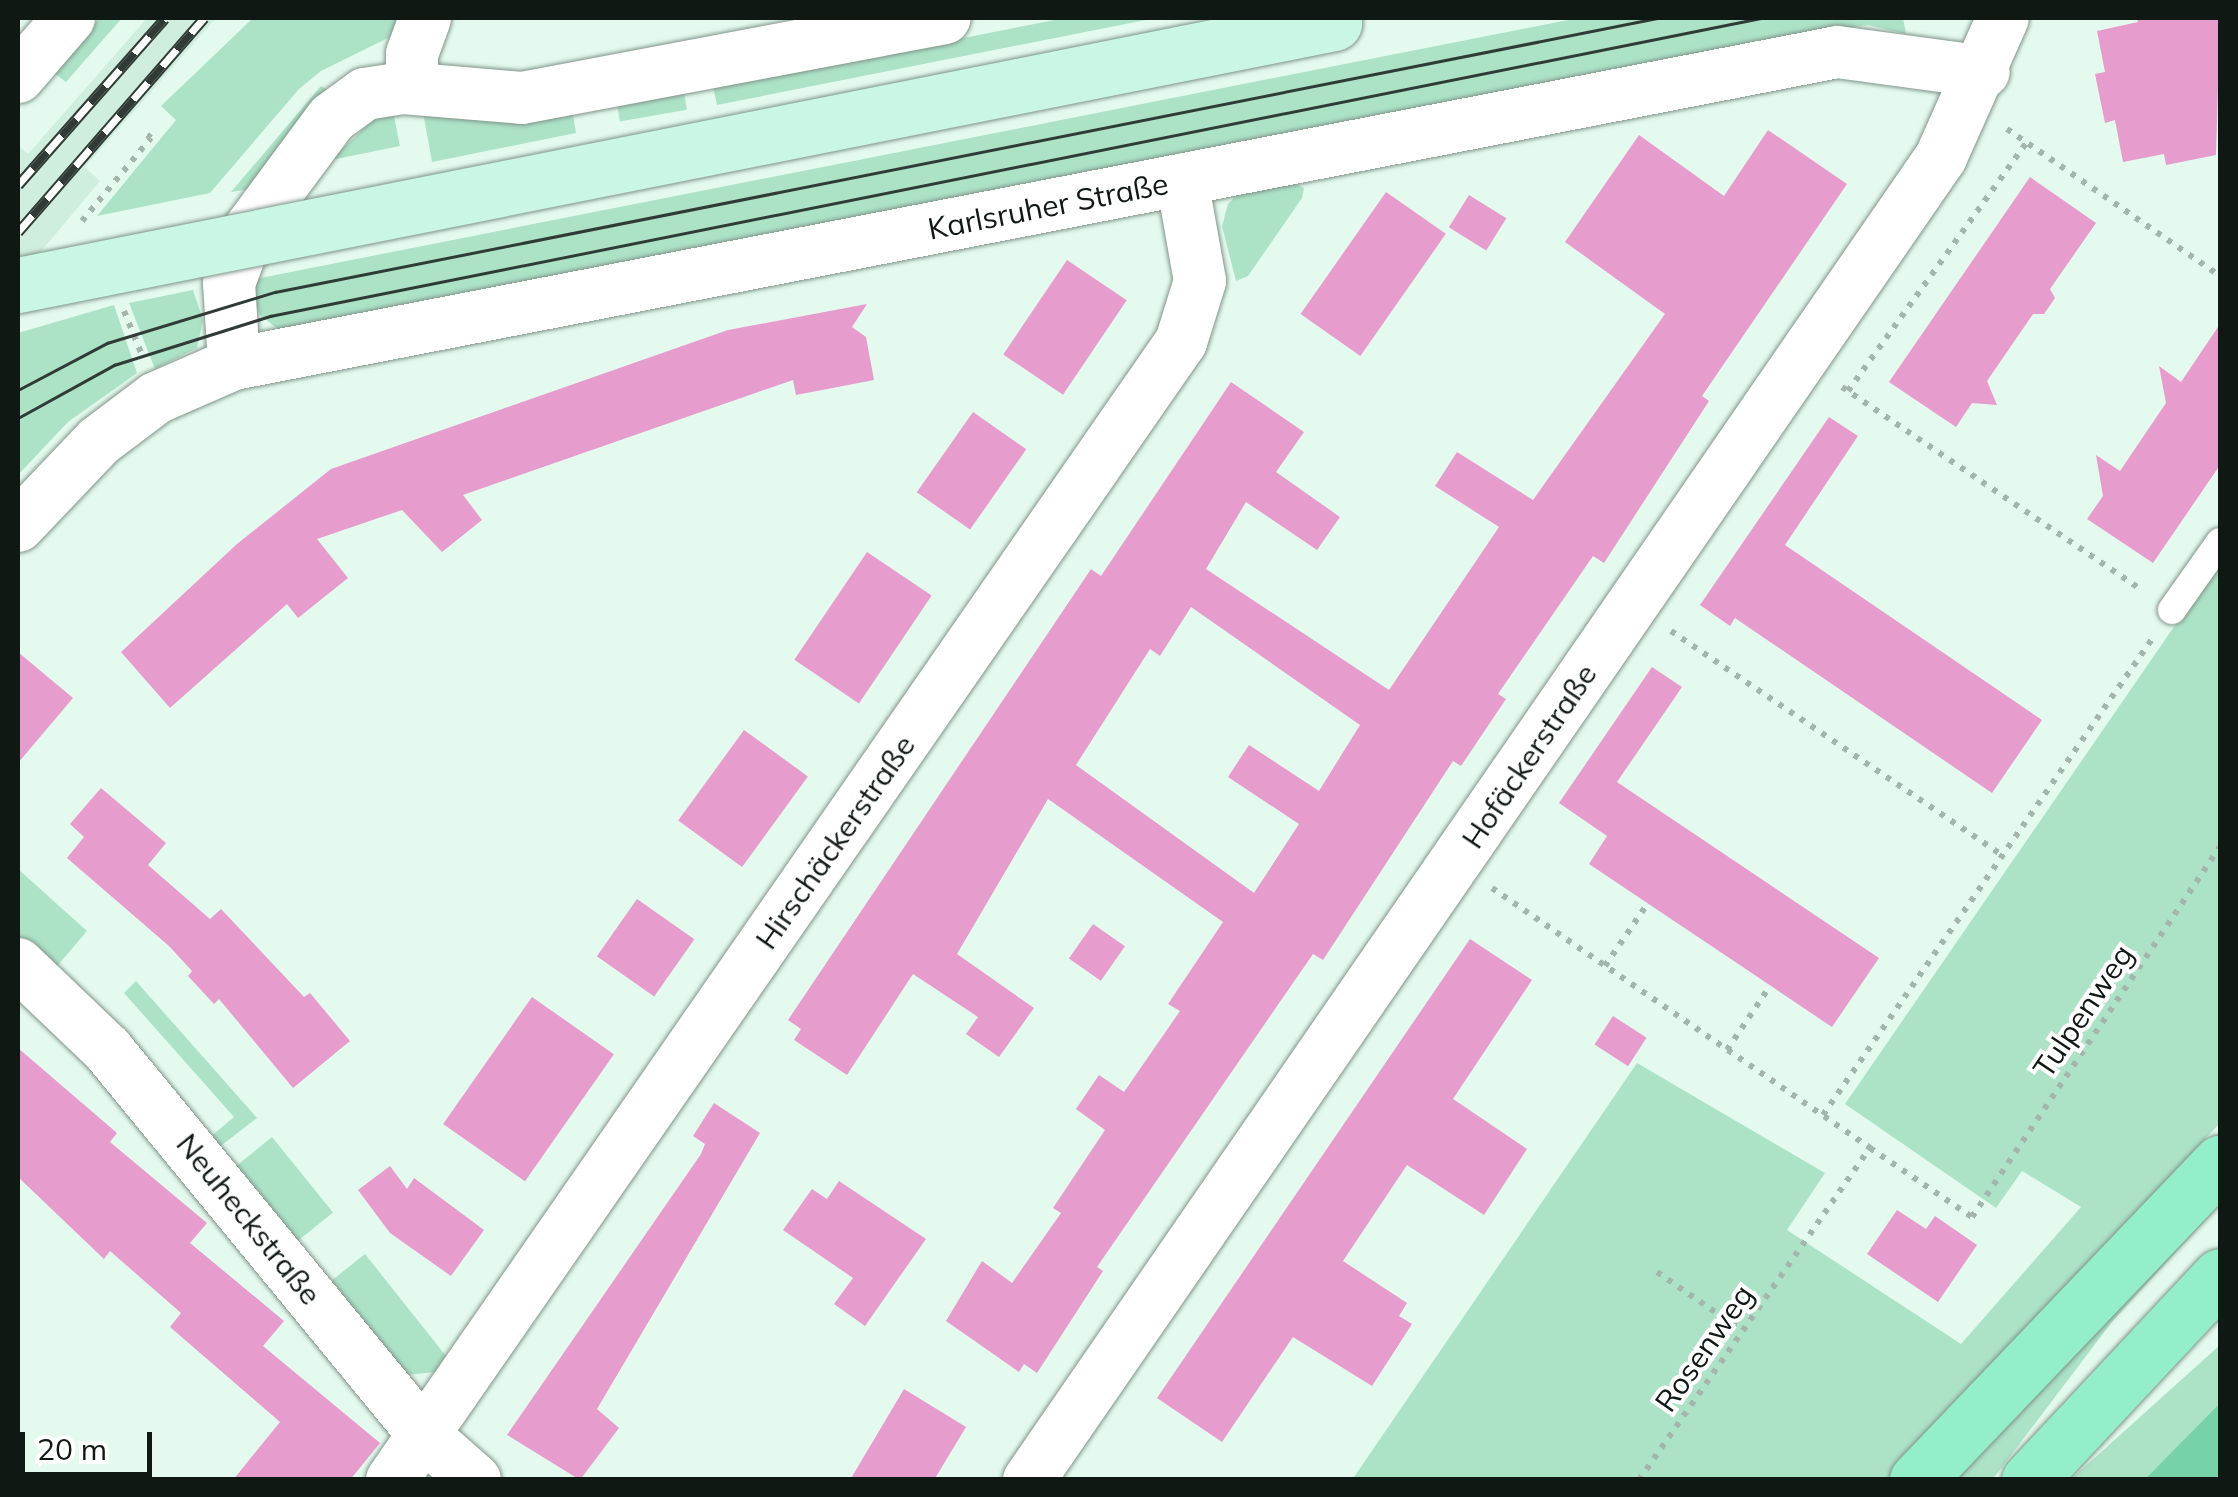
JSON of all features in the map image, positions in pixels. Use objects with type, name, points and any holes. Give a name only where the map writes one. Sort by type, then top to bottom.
[{"type":"main road","points":[[1917,1480],[2220,1163]]},
{"type":"main road","points":[[2029,1480],[2220,1276]]},
{"type":"street","points":[[18,77],[69,18]]},
{"type":"street","points":[[412,88],[412,54],[425,18]]},
{"type":"street","points":[[234,364],[229,283],[249,230],[332,118],[364,94],[412,88],[522,98],[945,18]]},
{"type":"street","name":"Hofäckerstraße","points":[[1029,1480],[1941,157],[1977,87],[2004,18]]},
{"type":"street","points":[[18,285],[1334,23]]},
{"type":"street","name":"Karlsruher Straße","points":[[18,526],[99,441],[156,398],[234,364],[1837,52],[1977,87]]},
{"type":"street","name":"Hirschäckerstraße","points":[[392,1480],[1180,342],[1200,281],[1182,180]]},
{"type":"street","name":"Neuheckstraße","points":[[18,964],[151,1098],[424,1434],[475,1480]]},
{"type":"lane","points":[[2167,617],[2220,542]]},
{"type":"path","points":[[1977,87],[2026,142],[2220,276]]},
{"type":"path","points":[[86,216],[151,138],[142,130]]},
{"type":"path","points":[[1824,1115],[2167,617],[1848,391],[2026,142]]},
{"type":"path","points":[[122,306],[156,398]]},
{"type":"path","points":[[1633,604],[2002,855]]},
{"type":"path","name":"Tulpenweg","points":[[1870,1148],[1972,1217],[2220,847]]},
{"type":"path","points":[[1456,863],[1870,1148]]},
{"type":"path","points":[[1606,966],[1648,904]]},
{"type":"path","points":[[1727,1050],[1770,986]]},
{"type":"path","name":"Rosenweg","points":[[1639,1480],[1870,1148]]},
{"type":"path","points":[[1656,1272],[1743,1331]]},
{"type":"shaded area","points":[[147,18],[216,18],[85,167],[100,181],[18,279],[18,145],[28,154]]},
{"type":"green space","points":[[100,18],[122,18],[66,82],[53,72]]},
{"type":"green space","points":[[253,18],[403,18],[396,34],[321,71],[299,89],[210,193],[97,216],[176,120],[161,106]]},
{"type":"green space","points":[[1065,18],[1156,18],[717,105],[713,87]]},
{"type":"green space","points":[[1578,18],[1903,18],[1906,34],[1868,25],[1845,28],[279,330],[260,315],[245,281]]},
{"type":"green space","points":[[321,86],[326,89],[250,189],[231,192]]},
{"type":"green space","points":[[684,93],[687,110],[620,122],[617,105]]},
{"type":"green space","points":[[382,111],[393,111],[400,146],[331,160]]},
{"type":"green space","points":[[423,112],[573,114],[576,133],[432,162]]},
{"type":"green space","points":[[1296,184],[1304,188],[1302,198],[1248,276],[1236,281],[1222,226],[1228,204],[1237,195]]},
{"type":"green space","points":[[193,290],[203,320],[197,348],[155,369],[129,303]]},
{"type":"green space","points":[[114,305],[137,373],[68,422],[18,475],[18,333]]},
{"type":"green space","points":[[2220,560],[2220,1123],[1888,1479],[1352,1480],[1637,1063],[1825,1173],[1787,1230],[1961,1344],[2081,1207],[2022,1171],[1996,1208],[1845,1104]]},
{"type":"green space","points":[[18,869],[87,931],[53,971],[18,939]]},
{"type":"green space","points":[[136,981],[257,1118],[218,1148],[209,1138],[234,1117],[124,993]]},
{"type":"green space","points":[[272,1137],[333,1212],[294,1244],[233,1168]]},
{"type":"green space","points":[[2220,1186],[2220,1204],[2111,1323],[1993,1479],[1949,1480]]},
{"type":"green space","points":[[365,1254],[446,1356],[435,1372],[407,1375],[326,1285]]},
{"type":"green space","points":[[2220,1345],[2220,1403],[2145,1479],[2070,1480]]},
{"type":"green space","points":[[2220,1403],[2220,1479],[2145,1479]]},
{"type":"building","points":[[2137,18],[2220,18],[2216,155],[2166,165],[2164,154],[2123,162],[2115,120],[2105,123],[2095,74],[2105,72],[2097,31],[2138,22]]},
{"type":"building","points":[[1768,130],[1847,184],[1702,396],[1709,401],[1604,563],[1593,556],[1498,694],[1506,699],[1461,766],[1453,761],[1323,960],[1313,954],[1097,1267],[1103,1271],[1037,1373],[1024,1364],[1019,1372],[946,1321],[982,1261],[1012,1283],[1061,1213],[1053,1208],[1105,1130],[1076,1109],[1099,1075],[1124,1092],[1180,1011],[1168,1004],[1223,922],[1048,799],[957,954],[1034,1008],[999,1057],[966,1034],[978,1017],[913,974],[847,1075],[794,1040],[801,1029],[788,1020],[1091,569],[1101,576],[1231,382],[1304,432],[1276,472],[1340,517],[1317,550],[1246,502],[1206,569],[1389,690],[1499,527],[1435,486],[1457,452],[1533,500],[1665,314],[1565,242],[1639,135],[1724,196]],"holes":[[[1191,607],[1360,725],[1319,791],[1249,745],[1228,777],[1299,824],[1254,893],[1076,765],[1150,649],[1160,656]]]},
{"type":"building","points":[[2030,177],[2096,223],[2050,289],[2055,298],[2044,314],[2033,314],[1987,381],[1997,405],[1972,403],[1956,427],[1889,382]]},
{"type":"building","points":[[1386,192],[1446,234],[1360,356],[1301,314]]},
{"type":"building","points":[[1469,195],[1506,218],[1486,251],[1449,227]]},
{"type":"building","points":[[1067,260],[1127,300],[1063,395],[1003,355]]},
{"type":"building","points":[[867,304],[852,327],[866,337],[874,380],[796,395],[793,380],[463,495],[482,520],[442,552],[402,510],[317,539],[348,578],[298,618],[287,604],[170,708],[121,652],[237,544],[331,469],[728,330]]},
{"type":"building","points":[[2220,324],[2220,465],[2153,563],[2087,519],[2103,496],[2096,455],[2120,471],[2166,403],[2159,366],[2181,382]]},
{"type":"building","points":[[973,412],[1026,449],[970,530],[917,492]]},
{"type":"building","points":[[1829,417],[1858,436],[1785,545],[2042,720],[1992,793],[1735,618],[1730,626],[1700,605]]},
{"type":"building","points":[[867,552],[932,596],[859,703],[794,660]]},
{"type":"building","points":[[18,652],[73,698],[18,763]]},
{"type":"building","points":[[1652,667],[1682,687],[1617,782],[1879,958],[1832,1027],[1589,864],[1607,836],[1559,803]]},
{"type":"building","points":[[744,730],[808,776],[742,867],[678,821]]},
{"type":"building","points":[[101,788],[166,843],[148,865],[210,919],[221,909],[304,997],[310,993],[350,1041],[293,1088],[219,999],[214,1004],[188,976],[192,971],[169,946],[67,858],[84,837],[70,824]]},
{"type":"building","points":[[637,899],[694,939],[654,996],[597,956]]},
{"type":"building","points":[[1093,924],[1125,946],[1101,981],[1069,958]]},
{"type":"building","points":[[1470,939],[1532,980],[1453,1099],[1527,1149],[1484,1215],[1407,1165],[1343,1261],[1407,1303],[1399,1316],[1412,1324],[1372,1386],[1293,1337],[1222,1442],[1157,1398]]},
{"type":"building","points":[[532,997],[614,1054],[525,1181],[443,1124]]},
{"type":"building","points":[[1613,1016],[1647,1038],[1628,1066],[1594,1045]]},
{"type":"building","points":[[18,1048],[117,1133],[110,1142],[207,1223],[190,1243],[284,1321],[263,1346],[380,1443],[350,1480],[233,1480],[280,1422],[170,1327],[181,1313],[110,1251],[104,1259],[18,1177]]},
{"type":"building","points":[[714,1103],[760,1133],[597,1409],[619,1428],[580,1480],[507,1435],[701,1154],[705,1144],[693,1136]]},
{"type":"building","points":[[390,1166],[407,1189],[414,1178],[484,1230],[451,1276],[390,1233],[358,1190]]},
{"type":"building","points":[[839,1181],[926,1239],[865,1326],[834,1304],[853,1278],[783,1230],[812,1189],[827,1199]]},
{"type":"building","points":[[1897,1210],[1926,1229],[1935,1216],[1977,1245],[1938,1302],[1867,1254]]},
{"type":"building","points":[[904,1389],[966,1427],[934,1480],[850,1480]]},
{"type":"tram line","points":[[18,390],[107,343],[275,292],[1658,18]]},
{"type":"tram line","points":[[18,418],[114,365],[270,316],[1761,18]]},
{"type":"railway","points":[[18,185],[165,18]]},
{"type":"railway","points":[[18,232],[204,18]]}]
